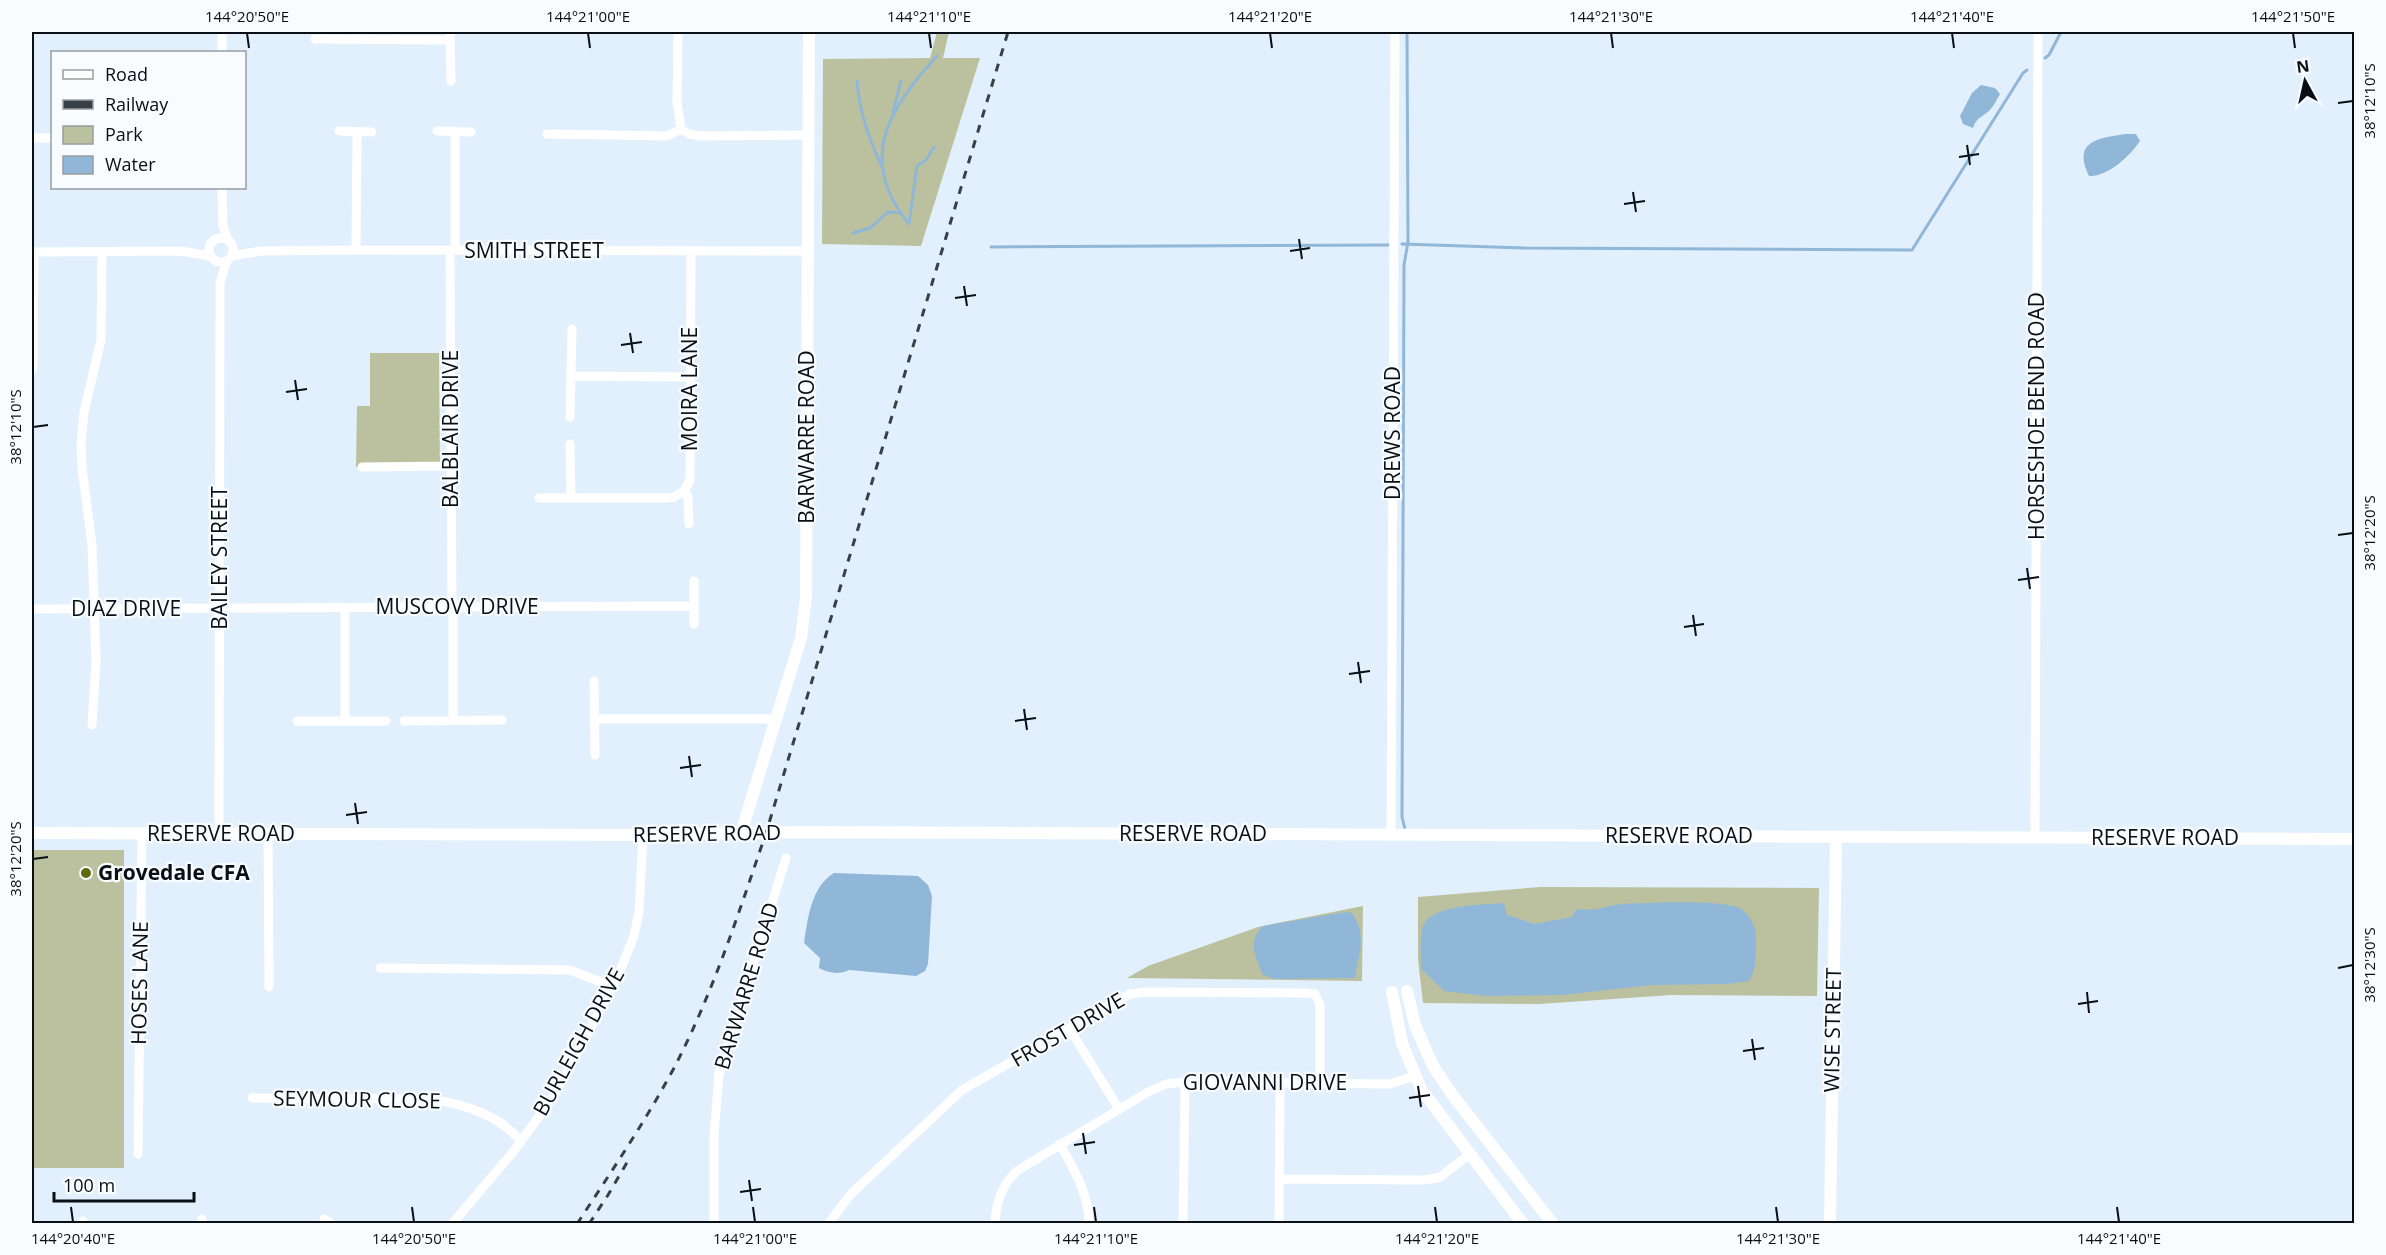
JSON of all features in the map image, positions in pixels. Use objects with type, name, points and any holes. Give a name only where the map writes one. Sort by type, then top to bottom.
[{"type":"street","points":[[222,32],[222,51]]},
{"type":"street","points":[[678,32],[677,102],[681,129],[689,134],[700,136],[808,135]]},
{"type":"street","name":"BARWARRE ROAD","points":[[741,833],[801,638],[806,598],[809,32]]},
{"type":"street","name":"DREWS ROAD","points":[[1391,834],[1395,32]]},
{"type":"street","name":"HORSESHOE BEND ROAD","points":[[2035,837],[2038,32]]},
{"type":"street","points":[[315,39],[450,36],[451,81]]},
{"type":"street","points":[[547,134],[667,136],[681,129]]},
{"type":"street","points":[[339,131],[372,132]]},
{"type":"street","points":[[436,131],[471,132]]},
{"type":"street","name":"BALBLAIR DRIVE","points":[[453,720],[451,466],[455,131]]},
{"type":"street","points":[[356,250],[357,132]]},
{"type":"street","points":[[32,138],[51,138]]},
{"type":"street","name":"BAILEY STREET","points":[[220,283],[229,258],[229,242],[222,213],[222,189]]},
{"type":"street","name":"BAILEY STREET","points":[[219,834],[220,283],[209,247],[214,241],[222,213]]},
{"type":"street","points":[[32,370],[33,252],[180,251],[199,248],[214,241],[229,242]]},
{"type":"street","name":"SMITH STREET","points":[[229,242],[261,251]]},
{"type":"street","points":[[180,251],[222,262],[229,258]]},
{"type":"street","name":"SMITH STREET","points":[[229,258],[261,251],[808,251]]},
{"type":"street","name":"MOIRA LANE","points":[[689,524],[688,497],[684,491],[690,480],[691,251]]},
{"type":"street","points":[[92,725],[96,660],[93,545],[81,445],[84,412],[100,340],[102,252]]},
{"type":"street","points":[[570,417],[572,329]]},
{"type":"street","points":[[571,376],[690,377]]},
{"type":"street","points":[[570,444],[571,498]]},
{"type":"street","points":[[362,467],[451,466]]},
{"type":"street","points":[[539,498],[666,498],[674,497],[684,491]]},
{"type":"street","points":[[694,581],[694,624]]},
{"type":"street","name":"MUSCOVY DRIVE","points":[[220,609],[693,606]]},
{"type":"street","points":[[345,608],[345,721]]},
{"type":"street","name":"DIAZ DRIVE","points":[[32,609],[220,609]]},
{"type":"street","points":[[594,681],[595,755]]},
{"type":"street","points":[[595,719],[776,719]]},
{"type":"street","points":[[404,721],[502,720]]},
{"type":"street","points":[[297,721],[386,721]]},
{"type":"street","name":"RESERVE ROAD","points":[[32,833],[1391,834],[2355,839]]},
{"type":"street","name":"HOSES LANE","points":[[138,1154],[142,834]]},
{"type":"street","points":[[268,834],[269,987]]},
{"type":"street","name":"BURLEIGH DRIVE","points":[[452,1224],[521,1141],[554,1096],[613,987],[634,936],[639,912],[644,835]]},
{"type":"street","name":"WISE STREET","points":[[1830,1224],[1836,837]]},
{"type":"street","name":"BARWARRE ROAD","points":[[714,1224],[714,1135],[719,1074],[786,858]]},
{"type":"street","points":[[380,968],[570,970],[613,987]]},
{"type":"street","points":[[1407,991],[1418,1033],[1433,1066],[1553,1224]]},
{"type":"street","name":"FROST DRIVE","points":[[829,1223],[851,1194],[955,1096],[1119,998],[1137,992],[1309,993],[1317,996],[1320,1005],[1320,1084]]},
{"type":"street","points":[[1392,992],[1400,1035],[1414,1076],[1424,1095],[1523,1224]]},
{"type":"street","points":[[1069,1028],[1119,1108]]},
{"type":"street","points":[[1414,1076],[1433,1066]]},
{"type":"street","name":"GIOVANNI DRIVE","points":[[995,1224],[996,1207],[1004,1183],[1017,1171],[1157,1087],[1185,1082],[1390,1084],[1414,1076]]},
{"type":"street","points":[[1183,1224],[1185,1082]]},
{"type":"street","points":[[1279,1224],[1280,1083]]},
{"type":"street","name":"SEYMOUR CLOSE","points":[[252,1098],[429,1099],[451,1102],[499,1121],[521,1141]]},
{"type":"street","points":[[126,1131],[138,1132]]},
{"type":"street","points":[[1280,1179],[1429,1180],[1442,1175],[1488,1140]]},
{"type":"street","points":[[1060,1144],[1080,1182],[1089,1207],[1089,1224]]},
{"type":"green space","points":[[937,32],[949,32],[943,58],[980,58],[921,246],[822,244],[823,59],[930,58]]},
{"type":"green space","points":[[370,353],[439,353],[440,466],[356,467],[357,406],[370,406]]},
{"type":"green space","points":[[32,850],[124,850],[124,1168],[32,1168]]},
{"type":"green space","points":[[1540,887],[1819,888],[1817,996],[1672,995],[1539,1004],[1423,1003],[1418,960],[1418,897]]},
{"type":"green space","points":[[1363,906],[1362,981],[1127,978],[1148,966],[1258,927]]},
{"type":"water","points":[[1981,85],[1995,88],[2000,94],[1991,109],[1978,120],[1973,128],[1963,124],[1960,116],[1972,93]]},
{"type":"water","points":[[2136,134],[2140,141],[2111,169],[2089,176],[2084,155],[2086,148],[2091,143],[2106,137]]},
{"type":"water","points":[[834,873],[918,876],[928,885],[932,896],[928,964],[925,971],[916,976],[849,970],[834,973],[819,968],[820,958],[804,943],[805,933],[815,895],[826,879]]},
{"type":"water","points":[[1683,902],[1732,906],[1745,912],[1754,928],[1756,961],[1749,981],[1728,984],[1652,985],[1562,995],[1487,996],[1444,991],[1421,969],[1423,926],[1437,913],[1447,910],[1472,905],[1504,903],[1507,915],[1535,924],[1572,917],[1576,909],[1594,909],[1622,904]]},
{"type":"water","points":[[1346,912],[1352,913],[1357,921],[1361,936],[1355,978],[1274,979],[1263,975],[1255,956],[1254,943],[1255,937],[1263,926]]},
{"type":"waterway","points":[[1405,829],[1402,817],[1404,265],[1408,242],[1407,32]]},
{"type":"waterway","points":[[2045,58],[2049,55],[2061,32]]},
{"type":"waterway","points":[[909,224],[893,200],[884,178],[882,156],[885,136],[893,115],[905,95],[937,56]]},
{"type":"waterway","points":[[1402,244],[1524,248],[1912,250],[2027,70]]},
{"type":"waterway","points":[[857,81],[865,124],[881,165]]},
{"type":"waterway","points":[[893,112],[901,81]]},
{"type":"waterway","points":[[909,224],[917,166],[926,160],[934,147]]},
{"type":"waterway","points":[[853,233],[870,228],[888,212],[901,213]]},
{"type":"waterway","points":[[991,247],[1388,245]]},
{"type":"railway","points":[[577,1224],[640,1127],[674,1068],[701,1011],[735,922],[766,833],[1008,32]]},
{"type":"railway","points":[[589,1224],[629,1159]]},
{"type":"place","name":"Grovedale CFA","points":[[86,873]]}]
